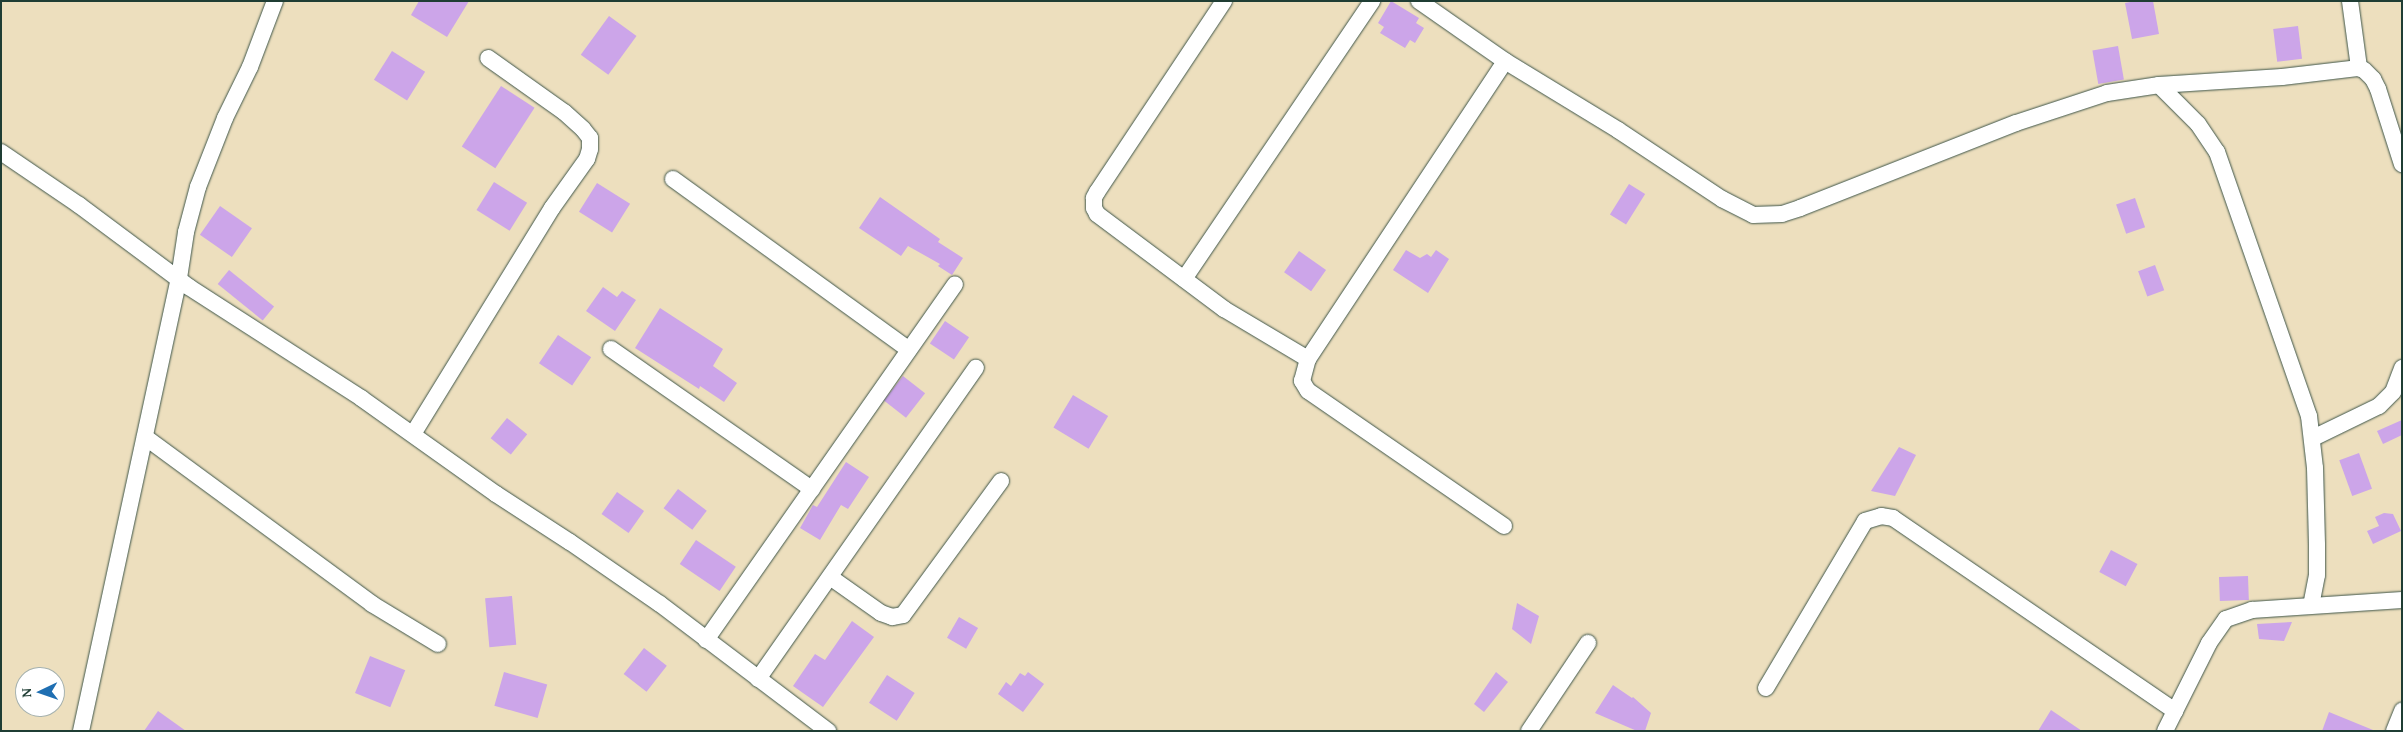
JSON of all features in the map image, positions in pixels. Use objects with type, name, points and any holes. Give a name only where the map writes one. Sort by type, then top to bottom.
[{"type":"street","points":[[81,731],[179,278],[186,232],[198,187],[275,1]]},
{"type":"street","points":[[1224,1],[1094,198],[1094,208],[1097,214],[1243,322],[1308,359]]},
{"type":"street","points":[[1184,279],[1372,1]]},
{"type":"street","points":[[1419,1],[1505,61],[1618,130],[1722,199],[1753,215],[1782,214],[1800,208],[2016,123],[2107,93],[2159,85],[2291,76],[2359,68],[2364,70],[2373,79],[2378,89],[2402,164]]},
{"type":"street","points":[[2350,1],[2359,68]]},
{"type":"street","points":[[412,434],[552,208],[587,159],[590,149],[590,138],[583,128],[564,112],[488,58]]},
{"type":"street","points":[[1504,526],[1308,392],[1302,380],[1308,359],[1505,61]]},
{"type":"street","points":[[2159,85],[2198,124],[2217,152],[2309,416],[2313,438],[2317,560],[2311,605]]},
{"type":"street","points":[[1,152],[80,205],[179,278],[412,434],[496,494],[660,604],[828,731]]},
{"type":"street","points":[[673,179],[909,350]]},
{"type":"street","points":[[706,640],[955,284]]},
{"type":"street","points":[[611,349],[812,489]]},
{"type":"street","points":[[758,679],[976,368]]},
{"type":"street","points":[[2313,438],[2380,406],[2393,392],[2402,368]]},
{"type":"street","points":[[145,437],[372,604],[438,644]]},
{"type":"street","points":[[830,577],[881,613],[892,617],[903,615],[1001,481]]},
{"type":"street","points":[[1766,688],[1865,521],[1880,516],[1894,518],[2175,711]]},
{"type":"street","points":[[2165,731],[2210,644],[2226,619],[2252,610],[2402,600]]},
{"type":"street","points":[[1529,731],[1588,643]]},
{"type":"street","points":[[2394,731],[2402,711]]},
{"type":"building","points":[[419,1],[469,1],[447,37],[411,15]]},
{"type":"building","points":[[1391,1],[1419,18],[1416,23],[1424,28],[1415,43],[1410,40],[1405,48],[1380,33],[1384,27],[1378,23]]},
{"type":"building","points":[[2153,1],[2159,34],[2132,39],[2125,3]]},
{"type":"building","points":[[609,16],[637,36],[608,75],[581,55]]},
{"type":"building","points":[[2298,26],[2302,59],[2277,62],[2273,29]]},
{"type":"building","points":[[2118,46],[2124,79],[2098,84],[2092,51]]},
{"type":"building","points":[[392,51],[425,72],[407,101],[374,80]]},
{"type":"building","points":[[501,86],[535,108],[495,168],[462,146]]},
{"type":"building","points":[[494,182],[527,203],[510,231],[477,210]]},
{"type":"building","points":[[597,183],[630,204],[612,233],[579,212]]},
{"type":"building","points":[[1629,184],[1645,194],[1626,225],[1610,215]]},
{"type":"building","points":[[880,197],[940,239],[938,242],[963,258],[952,275],[938,266],[940,264],[908,246],[901,256],[859,228]]},
{"type":"building","points":[[2135,198],[2145,227],[2126,234],[2116,205]]},
{"type":"building","points":[[220,206],[252,228],[232,257],[200,235]]},
{"type":"building","points":[[1406,250],[1420,258],[1427,254],[1431,257],[1436,250],[1449,259],[1428,293],[1393,270]]},
{"type":"building","points":[[1299,251],[1326,270],[1311,291],[1284,272]]},
{"type":"building","points":[[2155,265],[2164,290],[2147,297],[2138,271]]},
{"type":"building","points":[[229,270],[274,307],[263,320],[218,284]]},
{"type":"building","points":[[603,287],[617,297],[622,291],[636,300],[615,331],[586,311]]},
{"type":"building","points":[[660,308],[723,349],[713,366],[737,383],[724,402],[700,386],[699,389],[635,348]]},
{"type":"building","points":[[945,321],[969,337],[954,360],[930,343]]},
{"type":"building","points":[[558,335],[591,357],[572,386],[539,363]]},
{"type":"building","points":[[903,376],[925,393],[906,418],[884,400]]},
{"type":"building","points":[[1073,395],[1108,416],[1089,449],[1053,428]]},
{"type":"building","points":[[507,418],[527,434],[511,455],[491,438]]},
{"type":"building","points":[[2402,420],[2402,435],[2383,444],[2377,431]]},
{"type":"building","points":[[1899,447],[1916,455],[1895,496],[1871,491]]},
{"type":"building","points":[[2359,453],[2372,489],[2352,496],[2339,460]]},
{"type":"building","points":[[846,462],[869,477],[848,509],[841,505],[820,540],[800,528],[813,505],[817,507]]},
{"type":"building","points":[[678,489],[707,511],[692,530],[664,508]]},
{"type":"building","points":[[617,492],[644,511],[629,533],[602,514]]},
{"type":"building","points":[[2384,513],[2393,514],[2401,531],[2373,544],[2367,531],[2379,526],[2375,517]]},
{"type":"building","points":[[696,540],[736,567],[720,591],[680,564]]},
{"type":"building","points":[[2111,550],[2137,564],[2126,586],[2099,572]]},
{"type":"building","points":[[2248,576],[2249,600],[2220,601],[2219,577]]},
{"type":"building","points":[[512,596],[516,645],[489,647],[485,598]]},
{"type":"building","points":[[1517,603],[1539,616],[1531,644],[1512,629]]},
{"type":"building","points":[[959,617],[978,628],[966,649],[947,638]]},
{"type":"building","points":[[852,621],[874,637],[823,707],[793,686],[815,654],[825,660]]},
{"type":"building","points":[[2292,622],[2284,641],[2259,639],[2257,624]]},
{"type":"building","points":[[644,648],[667,666],[647,692],[624,674]]},
{"type":"building","points":[[370,656],[405,670],[390,707],[355,693]]},
{"type":"building","points":[[504,672],[547,684],[538,718],[494,706]]},
{"type":"building","points":[[1028,672],[1044,684],[1023,712],[998,694],[1006,682],[1011,686],[1020,673],[1025,676]]},
{"type":"building","points":[[1496,672],[1508,682],[1484,712],[1474,704]]},
{"type":"building","points":[[887,675],[915,693],[897,721],[869,703]]},
{"type":"building","points":[[1613,685],[1633,697],[1651,713],[1645,731],[1637,731],[1595,713]]},
{"type":"building","points":[[2051,710],[2082,731],[2038,731]]},
{"type":"building","points":[[158,711],[186,731],[144,731]]},
{"type":"building","points":[[2329,712],[2373,730],[2373,731],[2322,731]]}]
